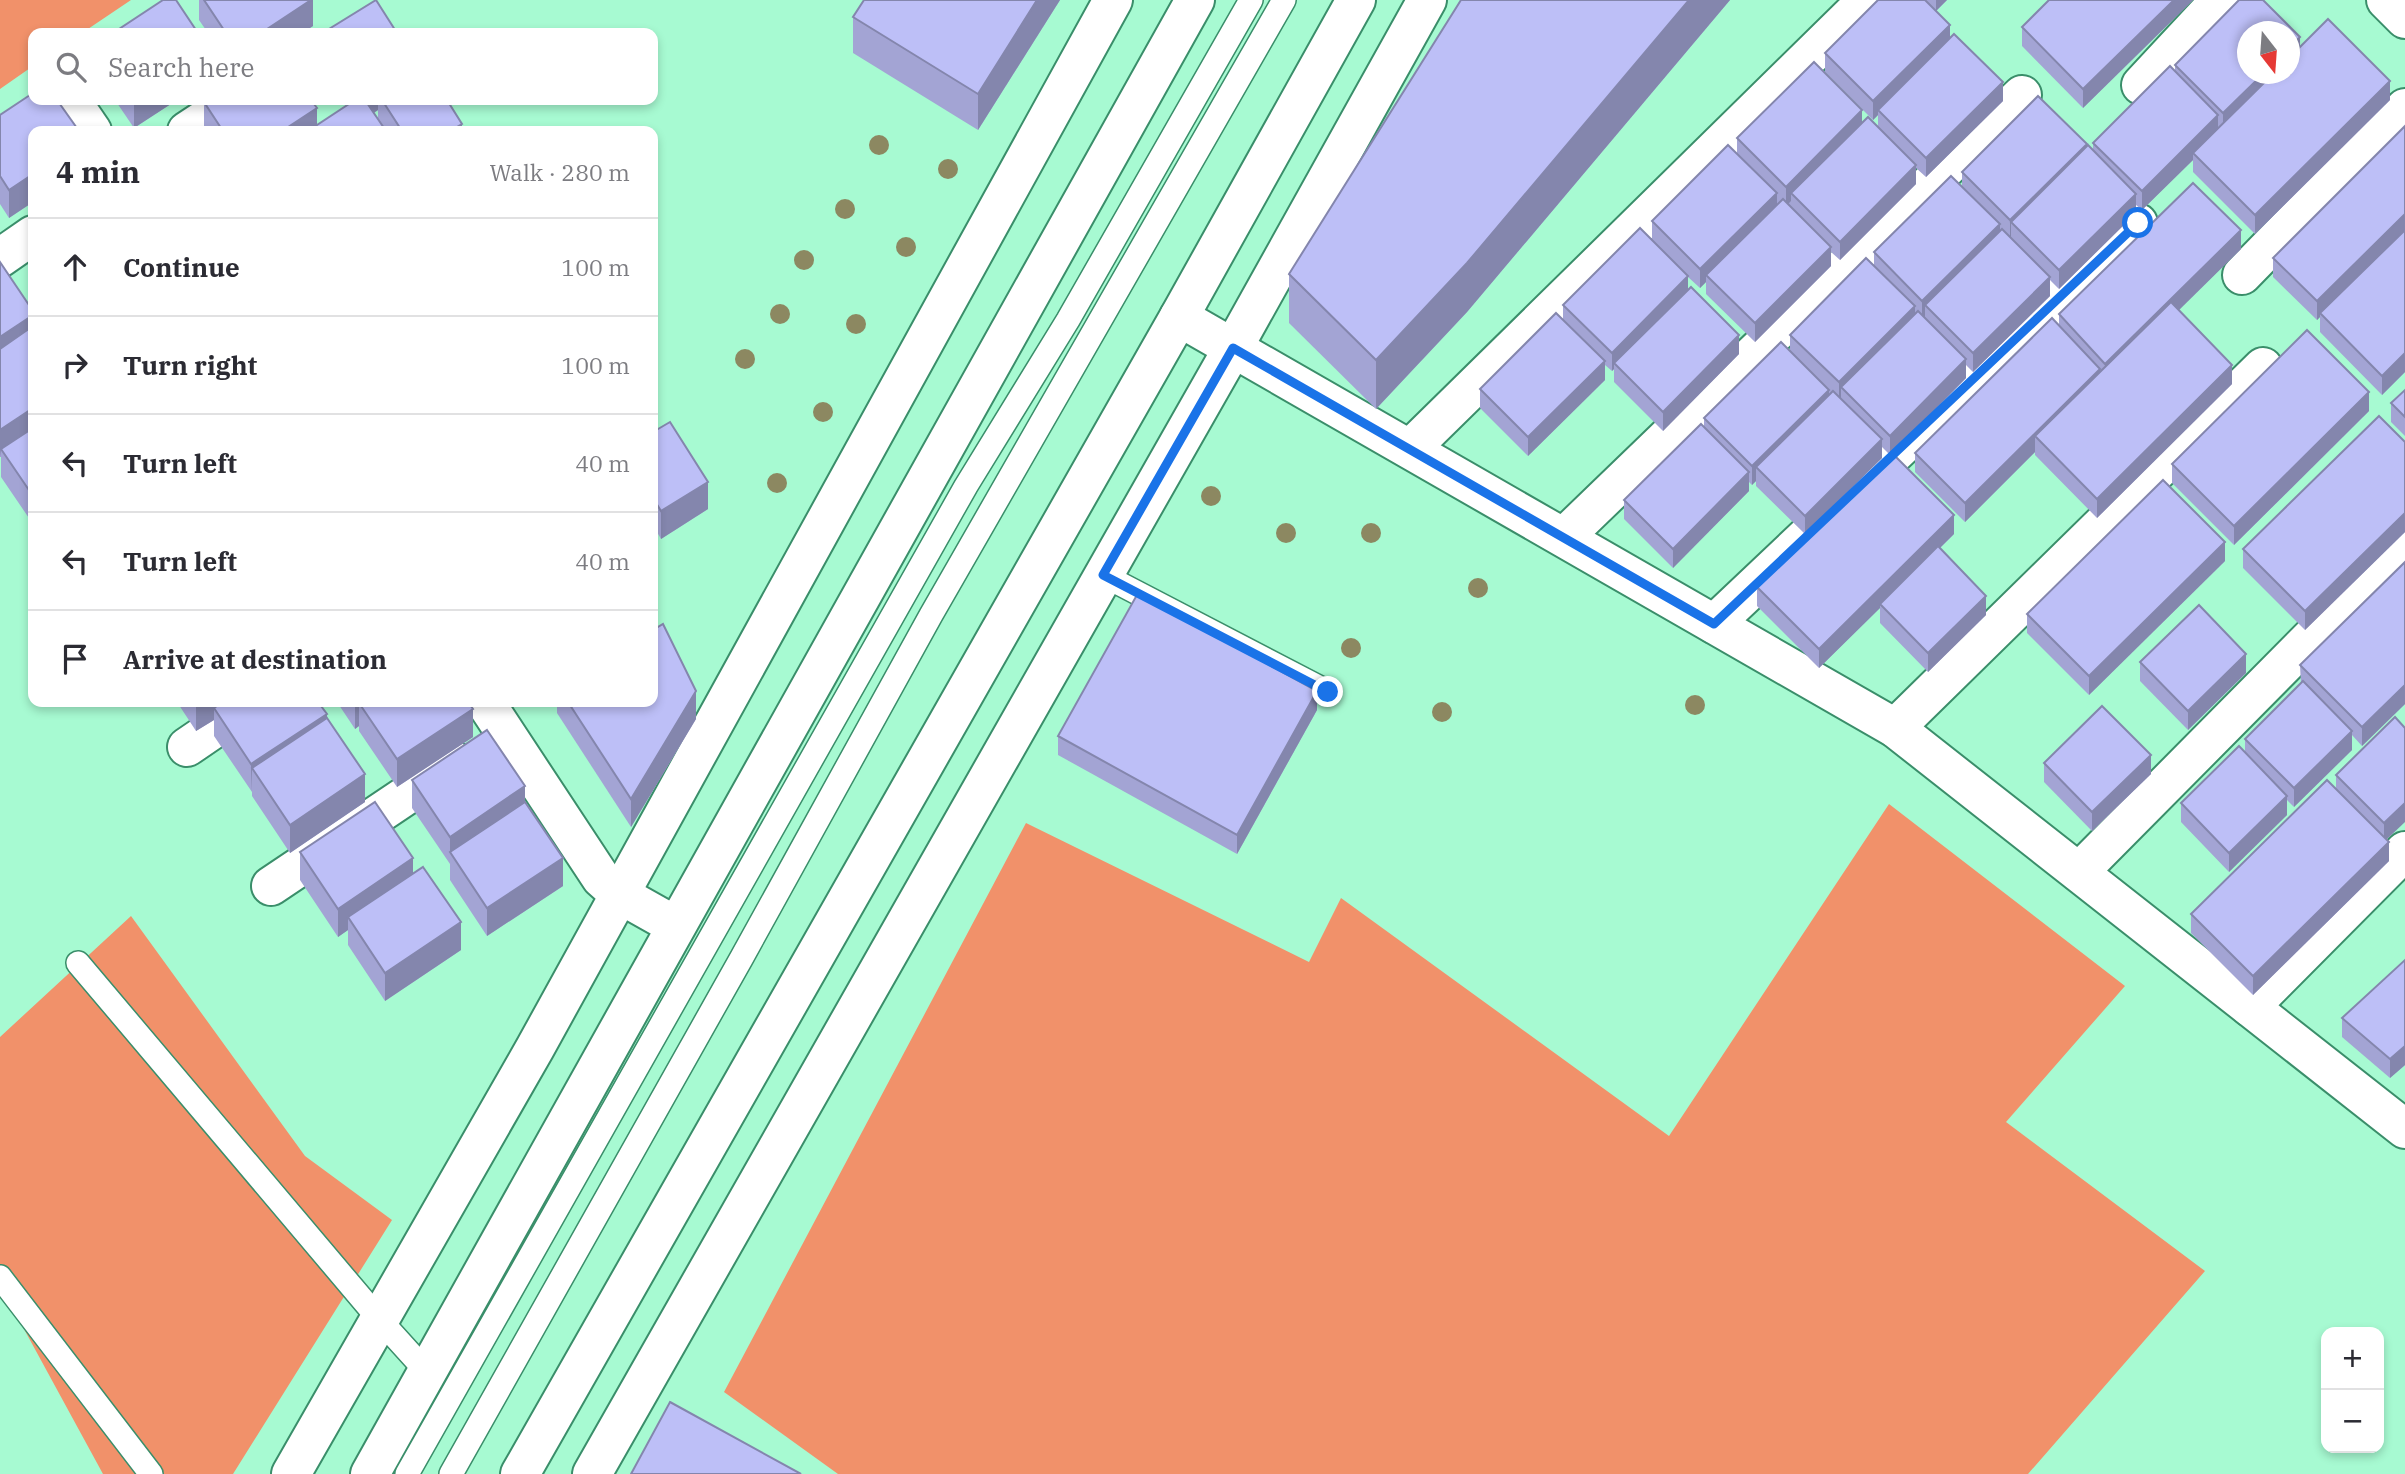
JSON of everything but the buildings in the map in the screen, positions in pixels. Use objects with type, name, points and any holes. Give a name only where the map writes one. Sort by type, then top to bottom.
[{"type":"street","points":[[291,1474],[535,1048],[1113,0]]},
{"type":"street","points":[[370,1474],[1195,0]]},
{"type":"street","points":[[520,1474],[1180,317],[1356,0]]},
{"type":"street","points":[[592,1474],[1233,348],[1427,0]]},
{"type":"street","points":[[1410,449],[1867,0]]},
{"type":"street","points":[[2141,85],[2220,0]]},
{"type":"street","points":[[2386,0],[2405,19]]},
{"type":"street","points":[[1564,537],[2022,95]]},
{"type":"street","points":[[195,126],[226,105]]},
{"type":"street","points":[[2242,275],[2405,108]]},
{"type":"street","points":[[1714,624],[2138,223]]},
{"type":"street","points":[[0,258],[28,238]]},
{"type":"street","points":[[1180,317],[1895,728],[2405,1129]]},
{"type":"street","points":[[1895,728],[2263,368]]},
{"type":"street","points":[[2078,872],[2405,543]]},
{"type":"street","points":[[187,747],[246,707]]},
{"type":"street","points":[[271,886],[494,715],[601,878],[619,894],[676,926]]},
{"type":"street","points":[[2250,1007],[2401,864]]},
{"type":"lane","points":[[407,1474],[959,498],[1068,320],[1251,0]]},
{"type":"lane","points":[[451,1474],[931,615],[1284,0]]},
{"type":"lane","points":[[1103,575],[1328,692]]},
{"type":"lane","points":[[78,963],[427,1373]]},
{"type":"lane","points":[[0,1277],[151,1474]]},
{"type":"shaded area","points":[[0,0],[131,0],[89,28],[28,28],[28,69],[0,89]]},
{"type":"shaded area","points":[[1889,804],[2125,986],[2006,1122],[2205,1271],[2028,1474],[838,1474],[724,1392],[1026,823],[1309,962],[1341,898],[1669,1136]]},
{"type":"shaded area","points":[[131,916],[305,1156],[392,1220],[233,1474],[103,1474],[0,1285],[0,1037]]},
{"type":"route","points":[[1328,692],[1103,575],[1233,348],[1714,624],[2138,223]]}]
